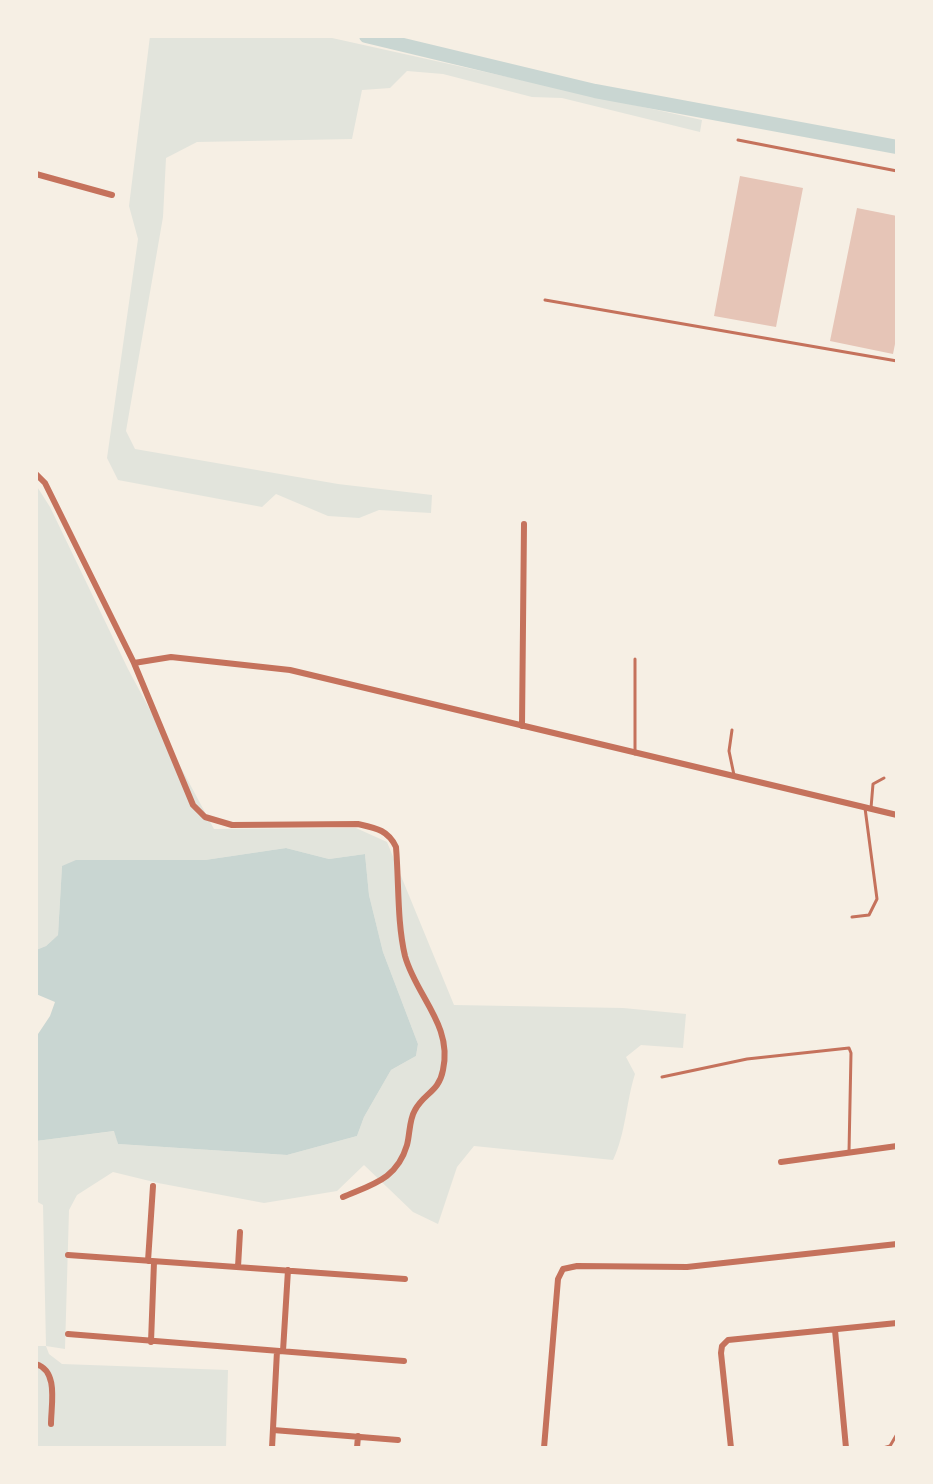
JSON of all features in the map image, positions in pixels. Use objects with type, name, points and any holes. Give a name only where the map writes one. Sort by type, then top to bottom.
[{"type":"street","points":[[36,174],[112,195]]},
{"type":"street","points":[[36,474],[45,483],[134,663],[193,805],[205,817],[232,825],[358,824],[378,828],[390,835],[396,847],[402,942],[413,976],[438,1021],[444,1045],[444,1069],[438,1086],[415,1110],[405,1152],[392,1173],[343,1197]]},
{"type":"street","points":[[522,726],[524,524]]},
{"type":"street","points":[[134,663],[171,657],[290,670],[897,815]]},
{"type":"street","points":[[781,1162],[897,1146]]},
{"type":"street","points":[[151,1342],[153,1186]]},
{"type":"street","points":[[238,1267],[240,1232]]},
{"type":"street","points":[[544,1448],[558,1279],[563,1269],[577,1266],[687,1267],[897,1244]]},
{"type":"street","points":[[68,1255],[405,1279]]},
{"type":"street","points":[[272,1448],[288,1270]]},
{"type":"street","points":[[731,1448],[723,1346],[728,1340],[897,1323]]},
{"type":"street","points":[[835,1330],[846,1448]]},
{"type":"street","points":[[68,1334],[404,1361]]},
{"type":"street","points":[[36,1364],[43,1366],[52,1377],[51,1424]]},
{"type":"street","points":[[273,1430],[398,1440]]},
{"type":"street","points":[[357,1448],[358,1436]]},
{"type":"lane","points":[[738,140],[897,171]]},
{"type":"lane","points":[[545,300],[897,361]]},
{"type":"lane","points":[[635,659],[635,754]]},
{"type":"lane","points":[[732,730],[729,751],[735,776]]},
{"type":"lane","points":[[852,917],[869,915],[877,899],[868,809],[873,784],[884,778]]},
{"type":"lane","points":[[662,1077],[747,1059],[849,1048],[851,1053],[849,1152]]},
{"type":"lane","points":[[883,1448],[890,1446],[897,1434]]},
{"type":"shaded area","points":[[150,36],[323,36],[702,120],[700,132],[562,98],[532,97],[443,74],[407,71],[390,88],[362,90],[352,139],[197,142],[166,158],[163,217],[126,431],[135,449],[338,484],[432,495],[431,513],[379,510],[359,518],[328,516],[276,494],[262,507],[118,480],[107,458],[138,239],[129,206]]},
{"type":"shaded area","points":[[36,485],[50,507],[128,669],[214,829],[356,828],[387,842],[454,1005],[623,1008],[686,1014],[683,1048],[641,1045],[626,1057],[635,1074],[621,1139],[613,1160],[474,1146],[457,1167],[438,1224],[413,1212],[364,1165],[337,1191],[264,1203],[113,1172],[77,1195],[69,1210],[65,1349],[46,1346],[43,1205],[36,1201],[36,1141],[115,1131],[118,1144],[287,1155],[357,1136],[364,1117],[391,1070],[416,1056],[418,1044],[383,952],[369,895],[365,854],[329,859],[286,848],[205,860],[62,866],[58,935],[46,946],[36,950]]},
{"type":"shaded area","points":[[286,848],[329,859],[365,854],[369,895],[383,952],[418,1044],[416,1056],[391,1070],[364,1117],[357,1136],[287,1155],[118,1144],[114,1131],[36,1141],[36,1037],[50,1016],[55,1002],[36,994],[36,950],[46,946],[58,935],[62,866],[76,860],[205,860]]},
{"type":"shaded area","points":[[36,1346],[46,1346],[49,1354],[62,1364],[228,1370],[226,1448],[36,1448]]},
{"type":"building","points":[[740,176],[803,188],[776,327],[714,316]]},
{"type":"building","points":[[857,208],[897,216],[897,334],[893,354],[830,341]]},
{"type":"waterway","points":[[366,36],[595,91],[897,147]]}]
